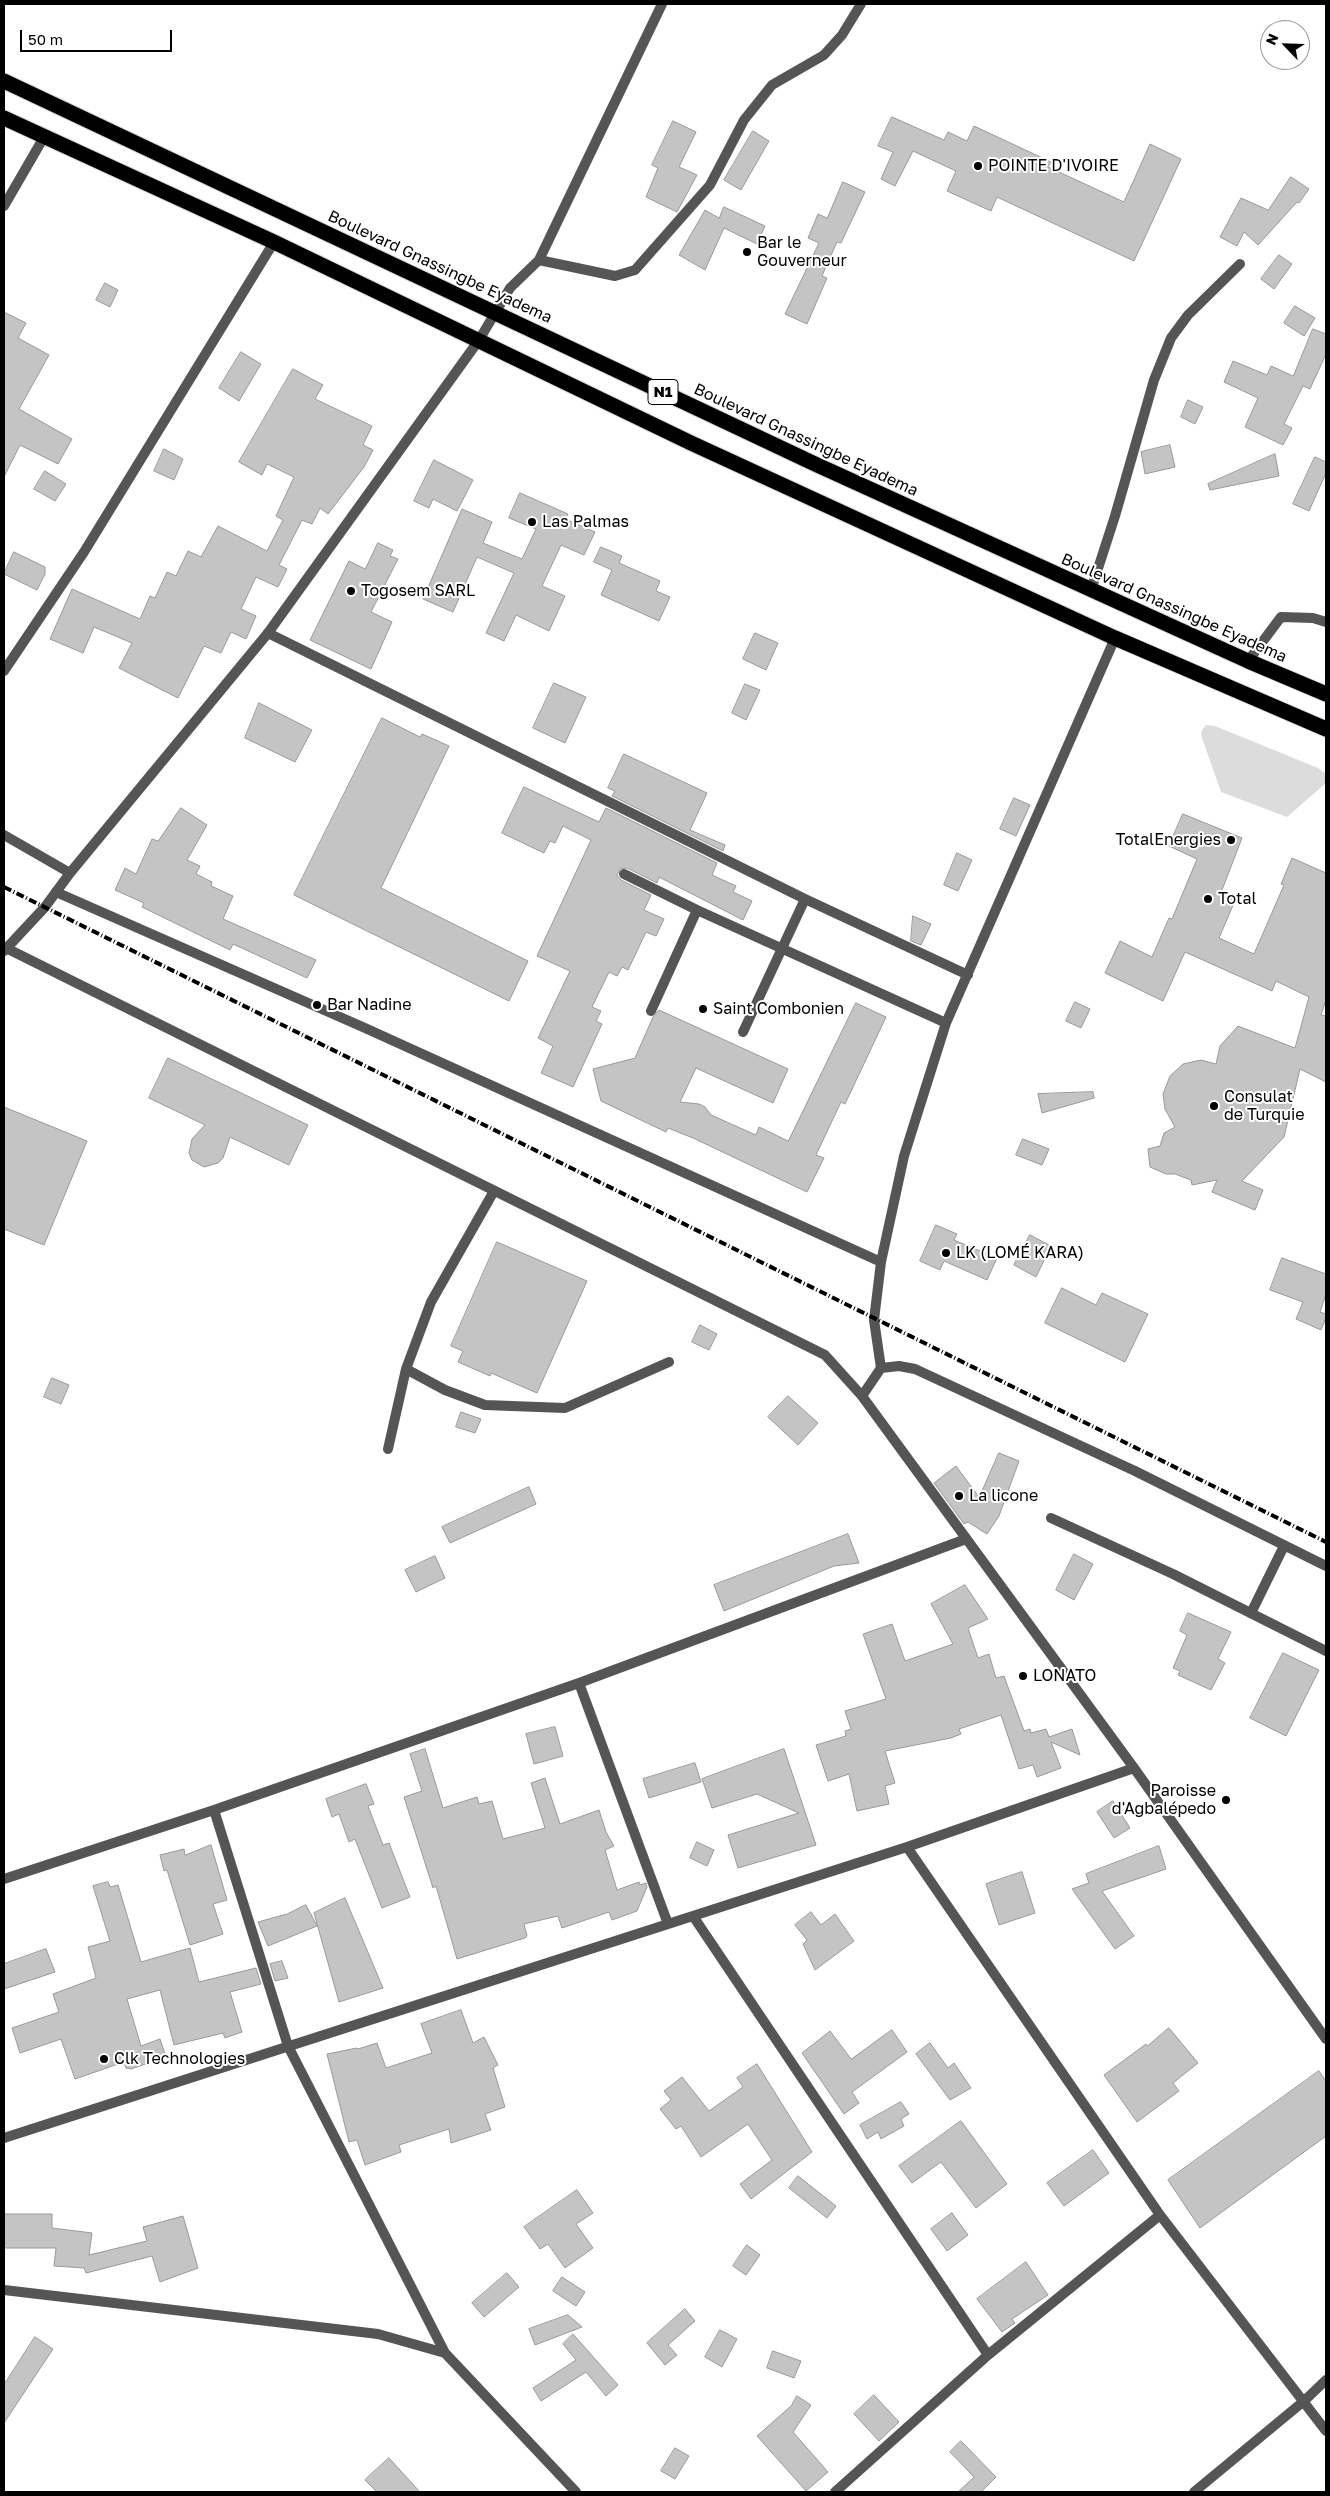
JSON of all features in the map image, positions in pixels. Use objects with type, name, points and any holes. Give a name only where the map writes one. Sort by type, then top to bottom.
[{"type":"highway","name":"Boulevard Gnassingbe Eyadema","points":[[4,81],[814,464],[1248,661],[1326,694]]},
{"type":"highway","name":"N1","points":[[4,118],[274,242],[691,443],[1116,638],[1326,729]]},
{"type":"street","points":[[662,4],[539,260],[510,288],[479,340],[268,633],[56,892],[5,949],[825,1355],[862,1396],[1134,1768],[1326,2038]]},
{"type":"street","points":[[539,260],[615,276],[635,270],[710,185],[744,120],[772,85],[824,55],[842,35],[861,4]]},
{"type":"street","points":[[4,206],[44,138]]},
{"type":"street","points":[[4,671],[84,552],[274,242]]},
{"type":"street","points":[[1090,590],[1116,516],[1154,380],[1171,338],[1188,315],[1240,264]]},
{"type":"street","points":[[1248,661],[1281,617],[1313,618],[1326,622]]},
{"type":"street","points":[[268,633],[805,899],[968,975]]},
{"type":"street","points":[[862,1396],[881,1368],[874,1320],[882,1262],[904,1156],[946,1023],[1116,638]]},
{"type":"street","points":[[4,834],[70,873]]},
{"type":"street","points":[[624,874],[698,910],[946,1023]]},
{"type":"street","points":[[56,892],[365,1028],[882,1262]]},
{"type":"street","points":[[743,1032],[805,899]]},
{"type":"street","points":[[651,1011],[698,910]]},
{"type":"street","points":[[388,1448],[406,1369],[431,1302],[494,1191]]},
{"type":"street","points":[[406,1369],[445,1390],[485,1405],[565,1408],[669,1362]]},
{"type":"street","points":[[881,1368],[899,1366],[915,1369],[1135,1471],[1326,1566]]},
{"type":"street","points":[[1051,1518],[1173,1574],[1326,1651]]},
{"type":"street","points":[[4,1879],[214,1810],[579,1683],[966,1539]]},
{"type":"street","points":[[1251,1613],[1284,1546]]},
{"type":"street","points":[[579,1683],[668,1924]]},
{"type":"street","points":[[4,2138],[907,1847],[1134,1768]]},
{"type":"street","points":[[214,1810],[288,2046],[445,2353],[576,2492]]},
{"type":"street","points":[[907,1847],[1160,2215],[1326,2431]]},
{"type":"street","points":[[693,1916],[988,2356]]},
{"type":"street","points":[[835,2492],[988,2356],[1160,2215]]},
{"type":"street","points":[[4,2290],[378,2334],[445,2353]]},
{"type":"street","points":[[1194,2492],[1304,2401],[1326,2380]]},
{"type":"shaded area","points":[[1206,725],[1215,726],[1318,768],[1326,774],[1326,783],[1287,817],[1221,792],[1201,735]]},
{"type":"building","points":[[892,117],[944,140],[948,132],[967,141],[974,126],[1051,162],[1048,167],[1124,202],[1150,144],[1181,159],[1134,261],[997,197],[991,211],[947,191],[956,171],[913,151],[895,186],[881,179],[893,152],[878,146]]},
{"type":"building","points":[[673,121],[696,132],[679,167],[697,175],[677,212],[646,197],[658,168],[652,165]]},
{"type":"building","points":[[753,131],[769,141],[741,190],[724,180]]},
{"type":"building","points":[[1291,177],[1309,189],[1299,203],[1297,202],[1258,245],[1244,232],[1237,246],[1220,237],[1241,198],[1268,210]]},
{"type":"building","points":[[843,182],[865,192],[841,243],[837,242],[822,276],[827,278],[807,324],[785,314],[819,243],[808,238],[818,214],[827,218]]},
{"type":"building","points":[[724,207],[765,226],[757,244],[724,228],[705,270],[679,255],[705,210],[719,218]]},
{"type":"building","points":[[1279,255],[1292,264],[1274,289],[1261,279]]},
{"type":"building","points":[[105,283],[118,290],[110,307],[96,300]]},
{"type":"building","points":[[1295,306],[1315,318],[1304,336],[1284,323]]},
{"type":"building","points":[[4,312],[26,323],[18,338],[49,355],[19,409],[72,439],[58,464],[20,445],[4,477]]},
{"type":"building","points":[[1313,329],[1326,334],[1326,354],[1310,389],[1303,386],[1284,424],[1292,428],[1283,445],[1245,427],[1258,398],[1224,382],[1233,361],[1267,375],[1271,366],[1293,376]]},
{"type":"building","points":[[241,352],[261,364],[239,401],[219,388]]},
{"type":"building","points":[[293,369],[323,385],[315,399],[372,426],[363,445],[373,450],[364,467],[328,514],[320,508],[312,524],[302,520],[279,565],[287,569],[278,587],[256,577],[241,609],[256,616],[246,639],[231,632],[221,653],[204,646],[178,698],[119,668],[132,643],[94,627],[83,653],[50,639],[72,589],[140,619],[150,596],[155,598],[167,572],[176,576],[188,551],[201,557],[218,526],[267,551],[283,520],[276,516],[294,477],[267,464],[262,475],[239,462]]},
{"type":"building","points":[[1188,400],[1203,407],[1195,424],[1181,417]]},
{"type":"building","points":[[1170,445],[1175,467],[1145,474],[1141,452]]},
{"type":"building","points":[[164,449],[183,459],[174,480],[154,471]]},
{"type":"building","points":[[1275,454],[1279,476],[1210,490],[1208,484]]},
{"type":"building","points":[[1315,457],[1326,462],[1326,473],[1309,511],[1293,504]]},
{"type":"building","points":[[434,460],[473,480],[457,511],[433,499],[429,508],[414,501]]},
{"type":"building","points":[[45,471],[66,484],[55,501],[34,489]]},
{"type":"building","points":[[520,493],[568,514],[565,519],[595,532],[584,555],[561,545],[542,586],[565,596],[549,631],[516,615],[504,641],[486,633],[514,573],[477,557],[453,612],[423,599],[462,509],[492,522],[483,543],[522,559],[536,529],[509,518]]},
{"type":"building","points":[[378,543],[393,550],[390,556],[398,559],[371,612],[392,622],[371,669],[310,640],[349,561],[365,569]]},
{"type":"building","points":[[601,547],[622,556],[619,563],[660,581],[656,591],[670,597],[659,621],[601,595],[612,570],[594,562]]},
{"type":"building","points":[[14,552],[45,567],[45,574],[37,590],[4,574]]},
{"type":"building","points":[[755,633],[778,643],[766,670],[743,659]]},
{"type":"building","points":[[554,683],[586,697],[565,743],[533,728]]},
{"type":"building","points":[[745,684],[760,690],[746,720],[732,713]]},
{"type":"building","points":[[259,703],[312,730],[295,762],[245,738]]},
{"type":"building","points":[[382,718],[420,737],[422,734],[449,746],[381,888],[528,961],[509,1001],[294,895]]},
{"type":"building","points":[[624,754],[707,793],[690,830],[725,845],[723,851],[612,796],[615,791],[608,788]]},
{"type":"building","points":[[524,787],[599,822],[606,808],[717,863],[712,875],[736,886],[733,892],[752,901],[743,920],[659,877],[657,883],[627,868],[620,869],[617,875],[621,880],[651,895],[644,910],[664,919],[656,936],[646,932],[628,970],[622,967],[617,976],[609,972],[592,1007],[601,1011],[596,1021],[602,1024],[573,1087],[541,1073],[553,1046],[538,1038],[570,971],[537,956],[591,840],[563,826],[555,843],[550,841],[544,853],[502,833]]},
{"type":"building","points":[[1014,798],[1030,805],[1016,836],[1000,829]]},
{"type":"building","points":[[181,808],[207,825],[187,860],[200,866],[196,874],[212,882],[211,886],[233,896],[223,919],[316,960],[307,978],[233,944],[230,950],[142,907],[144,903],[115,890],[125,868],[136,874],[152,839],[158,841]]},
{"type":"building","points":[[1183,814],[1242,838],[1222,890],[1237,896],[1219,938],[1254,954],[1284,885],[1281,884],[1292,858],[1326,873],[1326,1000],[1321,1015],[1326,1016],[1326,1082],[1300,1069],[1284,1137],[1242,1181],[1263,1190],[1255,1210],[1212,1192],[1217,1180],[1192,1185],[1191,1180],[1175,1174],[1166,1174],[1150,1167],[1148,1149],[1160,1146],[1164,1133],[1175,1127],[1165,1109],[1163,1094],[1170,1076],[1183,1064],[1201,1060],[1216,1064],[1220,1046],[1238,1026],[1295,1048],[1309,997],[1276,981],[1272,991],[1185,952],[1163,1001],[1105,973],[1120,941],[1152,957],[1169,918],[1172,919],[1197,859],[1169,846]]},
{"type":"building","points":[[957,853],[972,860],[958,891],[944,885]]},
{"type":"building","points":[[913,916],[931,924],[921,945],[911,941]]},
{"type":"building","points":[[1075,1002],[1090,1009],[1081,1028],[1066,1021]]},
{"type":"building","points":[[856,1003],[886,1017],[845,1104],[841,1102],[816,1155],[824,1158],[807,1192],[693,1138],[668,1128],[666,1132],[601,1101],[593,1069],[635,1058],[653,1017],[659,1010],[788,1069],[773,1103],[696,1068],[680,1102],[699,1104],[705,1107],[711,1115],[756,1135],[759,1127],[788,1141]]},
{"type":"building","points":[[168,1058],[308,1125],[289,1165],[230,1137],[223,1158],[218,1163],[204,1167],[192,1160],[189,1153],[192,1139],[205,1125],[149,1098]]},
{"type":"building","points":[[1093,1092],[1094,1098],[1042,1113],[1038,1094]]},
{"type":"building","points":[[4,1107],[87,1141],[44,1245],[4,1229]]},
{"type":"building","points":[[1023,1139],[1049,1149],[1042,1165],[1016,1155]]},
{"type":"building","points":[[936,1225],[957,1234],[954,1240],[997,1258],[987,1280],[944,1261],[940,1270],[920,1261]]},
{"type":"building","points":[[1030,1235],[1051,1246],[1036,1277],[1014,1265]]},
{"type":"building","points":[[497,1242],[587,1281],[537,1393],[491,1373],[490,1376],[458,1362],[463,1351],[451,1346]]},
{"type":"building","points":[[1282,1258],[1326,1274],[1326,1294],[1320,1312],[1326,1314],[1326,1318],[1321,1330],[1296,1319],[1303,1302],[1270,1290]]},
{"type":"building","points":[[1062,1288],[1096,1305],[1102,1293],[1148,1314],[1125,1362],[1045,1323]]},
{"type":"building","points":[[700,1325],[717,1334],[709,1350],[692,1342]]},
{"type":"building","points":[[52,1378],[69,1385],[61,1404],[44,1397]]},
{"type":"building","points":[[788,1396],[818,1423],[798,1445],[768,1417]]},
{"type":"building","points":[[461,1412],[481,1419],[475,1433],[456,1427]]},
{"type":"building","points":[[999,1453],[1019,1461],[999,1516],[987,1534],[968,1522],[964,1524],[934,1483],[956,1466],[979,1497]]},
{"type":"building","points":[[529,1487],[536,1504],[450,1543],[442,1527]]},
{"type":"building","points":[[848,1534],[859,1563],[834,1566],[724,1611],[714,1585]]},
{"type":"building","points":[[1074,1554],[1093,1564],[1074,1600],[1056,1590]]},
{"type":"building","points":[[435,1556],[445,1578],[416,1592],[405,1570]]},
{"type":"building","points":[[965,1585],[988,1619],[968,1628],[978,1658],[989,1654],[996,1678],[1004,1676],[1024,1731],[1030,1729],[1031,1733],[1046,1729],[1049,1737],[1072,1729],[1080,1755],[1051,1742],[1061,1768],[1037,1777],[1033,1765],[1019,1769],[1001,1715],[959,1729],[961,1734],[951,1738],[885,1751],[895,1783],[885,1786],[889,1804],[857,1811],[849,1774],[828,1781],[816,1745],[846,1736],[845,1731],[851,1729],[845,1711],[886,1699],[863,1634],[892,1624],[905,1661],[953,1644],[931,1604]]},
{"type":"building","points":[[1188,1613],[1231,1632],[1218,1659],[1225,1663],[1211,1690],[1178,1675],[1180,1671],[1173,1668],[1187,1635],[1180,1631]]},
{"type":"building","points":[[1283,1653],[1319,1670],[1286,1736],[1250,1718]]},
{"type":"building","points":[[555,1727],[563,1756],[534,1764],[526,1734]]},
{"type":"building","points":[[425,1749],[443,1808],[477,1797],[479,1804],[492,1801],[503,1839],[545,1828],[531,1783],[545,1778],[560,1824],[599,1810],[606,1832],[614,1846],[605,1850],[617,1890],[639,1882],[640,1885],[646,1883],[647,1887],[637,1911],[612,1920],[609,1912],[562,1928],[558,1916],[524,1924],[527,1936],[525,1938],[457,1959],[436,1886],[433,1888],[404,1797],[422,1791],[410,1754]]},
{"type":"building","points":[[784,1749],[816,1845],[738,1868],[728,1835],[799,1813],[757,1794],[712,1808],[702,1779]]},
{"type":"building","points":[[695,1763],[701,1782],[649,1798],[643,1779]]},
{"type":"building","points":[[366,1784],[374,1804],[368,1806],[383,1845],[389,1843],[410,1897],[382,1908],[355,1839],[349,1842],[339,1814],[332,1817],[326,1799]]},
{"type":"building","points":[[1113,1801],[1130,1828],[1114,1838],[1097,1812]]},
{"type":"building","points":[[697,1842],[714,1850],[707,1866],[690,1858]]},
{"type":"building","points":[[211,1845],[227,1900],[213,1904],[223,1934],[190,1945],[167,1870],[164,1871],[160,1855],[184,1849],[185,1855]]},
{"type":"building","points":[[1159,1846],[1166,1869],[1102,1891],[1134,1936],[1115,1949],[1072,1889],[1089,1883],[1086,1874]]},
{"type":"building","points":[[1022,1872],[1035,1913],[999,1925],[986,1884]]},
{"type":"building","points":[[108,1882],[110,1887],[118,1885],[141,1962],[190,1948],[199,1982],[256,1968],[261,1984],[230,1992],[242,2032],[225,2038],[223,2033],[174,2045],[160,1990],[127,1999],[141,2046],[160,2039],[166,2057],[131,2069],[126,2068],[124,2062],[75,2079],[61,2039],[20,2053],[12,2028],[59,2012],[53,1994],[96,1978],[88,1947],[110,1941],[93,1886]]},
{"type":"building","points":[[345,1898],[383,1988],[339,2002],[314,1913]]},
{"type":"building","points":[[306,1905],[317,1926],[268,1946],[258,1922],[287,1914]]},
{"type":"building","points":[[811,1912],[821,1925],[835,1914],[854,1941],[815,1970],[803,1944],[807,1940],[795,1925]]},
{"type":"building","points":[[46,1949],[55,1972],[4,1989],[4,1964]]},
{"type":"building","points":[[282,1961],[288,1978],[275,1981],[270,1964]]},
{"type":"building","points":[[461,2010],[473,2043],[484,2037],[498,2065],[493,2068],[505,2107],[485,2114],[491,2130],[451,2143],[449,2129],[399,2145],[401,2152],[365,2165],[357,2140],[349,2142],[327,2054],[358,2049],[377,2043],[386,2068],[432,2053],[421,2024]]},
{"type":"building","points":[[1169,2028],[1198,2063],[1173,2083],[1179,2091],[1137,2122],[1104,2075],[1146,2044],[1147,2046]]},
{"type":"building","points":[[892,2030],[907,2052],[852,2092],[859,2103],[844,2114],[802,2053],[830,2031],[851,2059]]},
{"type":"building","points":[[930,2043],[948,2068],[954,2063],[971,2088],[950,2100],[916,2054]]},
{"type":"building","points":[[757,2064],[812,2152],[751,2199],[740,2184],[772,2160],[748,2124],[701,2157],[681,2126],[676,2129],[660,2109],[671,2100],[664,2091],[682,2077],[709,2111],[743,2087],[737,2078]]},
{"type":"building","points":[[1319,2071],[1326,2081],[1326,2136],[1200,2228],[1168,2180]]},
{"type":"building","points":[[901,2102],[909,2114],[901,2119],[904,2126],[881,2139],[878,2132],[867,2139],[860,2125]]},
{"type":"building","points":[[961,2121],[1007,2184],[976,2208],[941,2162],[912,2183],[899,2166]]},
{"type":"building","points":[[1093,2150],[1109,2173],[1064,2206],[1047,2183]]},
{"type":"building","points":[[798,2176],[836,2206],[827,2218],[789,2188]]},
{"type":"building","points":[[577,2190],[593,2213],[576,2224],[593,2248],[565,2268],[548,2244],[540,2249],[524,2227]]},
{"type":"building","points":[[952,2213],[968,2235],[947,2251],[931,2229]]},
{"type":"building","points":[[4,2214],[52,2214],[52,2228],[92,2233],[89,2255],[147,2241],[143,2227],[183,2216],[198,2268],[160,2282],[152,2256],[86,2273],[84,2268],[54,2266],[56,2248],[4,2248]]},
{"type":"building","points":[[747,2245],[760,2255],[746,2275],[733,2266]]},
{"type":"building","points":[[1026,2262],[1048,2295],[1012,2319],[1015,2323],[1002,2332],[977,2299]]},
{"type":"building","points":[[507,2273],[519,2287],[484,2317],[472,2303]]},
{"type":"building","points":[[562,2277],[585,2292],[576,2306],[553,2291]]},
{"type":"building","points":[[685,2309],[695,2321],[668,2345],[677,2355],[665,2365],[647,2343]]},
{"type":"building","points":[[568,2315],[582,2327],[535,2345],[529,2329]]},
{"type":"building","points":[[720,2330],[737,2339],[722,2367],[705,2357]]},
{"type":"building","points":[[573,2334],[618,2385],[606,2396],[586,2372],[541,2401],[533,2388],[576,2360],[563,2344]]},
{"type":"building","points":[[35,2337],[53,2349],[4,2423],[4,2385]]},
{"type":"building","points":[[773,2351],[801,2361],[794,2378],[767,2368]]},
{"type":"building","points":[[874,2395],[899,2422],[879,2441],[854,2414]]},
{"type":"building","points":[[797,2396],[811,2405],[793,2432],[828,2472],[806,2491],[757,2436],[791,2406]]},
{"type":"building","points":[[961,2441],[996,2477],[981,2492],[958,2492],[974,2477],[950,2452]]},
{"type":"building","points":[[675,2448],[689,2456],[675,2479],[661,2471]]},
{"type":"building","points":[[389,2458],[420,2492],[377,2492],[365,2480]]},
{"type":"railway","points":[[4,887],[1326,1542]]},
{"type":"place","name":"POINTE D'IVOIRE","points":[[978,166]]},
{"type":"place","name":"Bar le Gouverneur","points":[[747,252]]},
{"type":"place","name":"Las Palmas","points":[[532,522]]},
{"type":"place","name":"Togosem SARL","points":[[351,591]]},
{"type":"place","name":"TotalEnergies","points":[[1231,840]]},
{"type":"place","name":"Total","points":[[1208,899]]},
{"type":"place","name":"Bar Nadine","points":[[317,1005]]},
{"type":"place","name":"Saint Combonien","points":[[703,1009]]},
{"type":"place","name":"Consulat de Turquie","points":[[1214,1106]]},
{"type":"place","name":"LK (LOMÉ KARA)","points":[[946,1253]]},
{"type":"place","name":"La licone","points":[[959,1496]]},
{"type":"place","name":"LONATO","points":[[1023,1676]]},
{"type":"place","name":"Paroisse d'Agbalépedo","points":[[1226,1800]]},
{"type":"place","name":"Clk Technologies","points":[[104,2059]]}]
